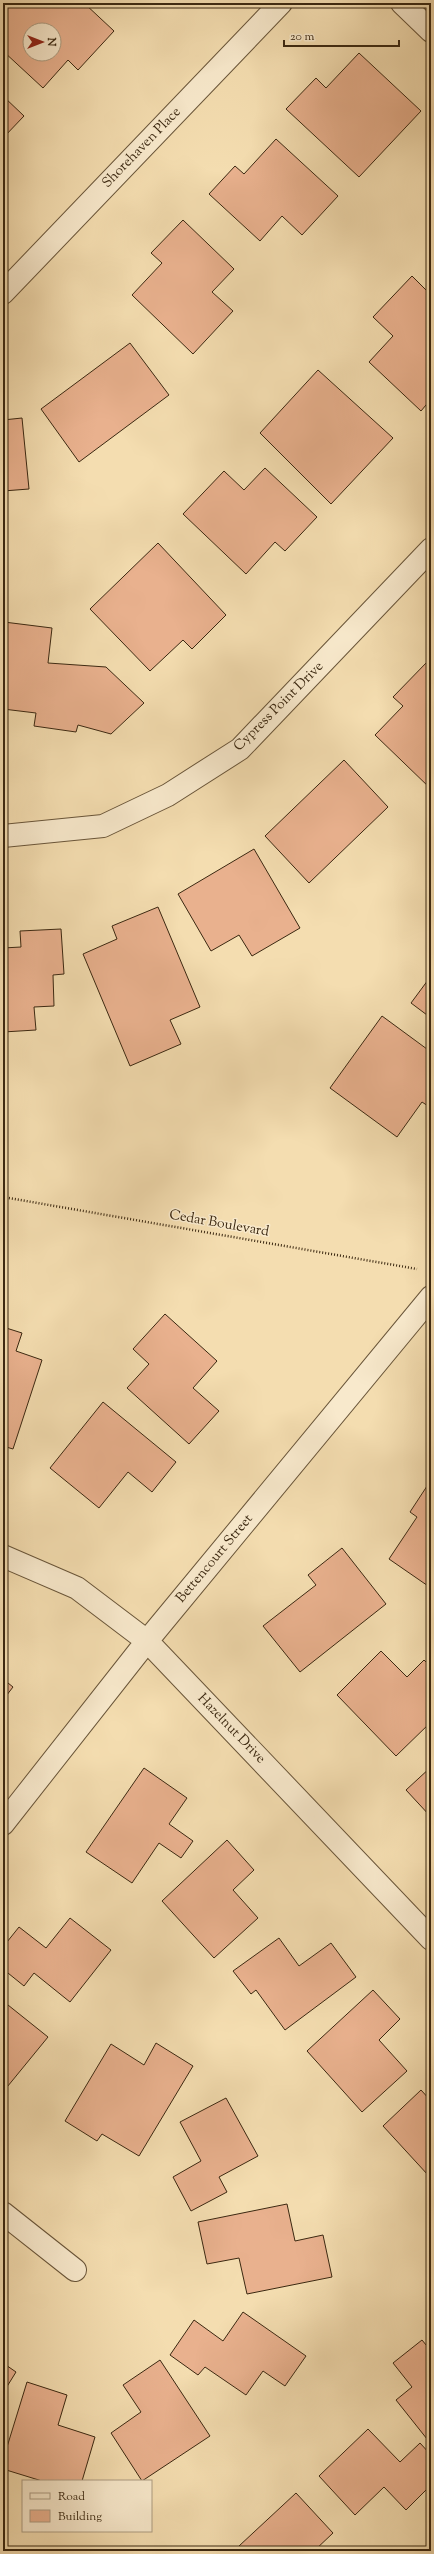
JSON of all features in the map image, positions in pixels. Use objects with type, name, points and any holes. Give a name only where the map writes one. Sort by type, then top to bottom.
[{"type":"street","name":"Shorehaven Place","points":[[3,293],[281,3]]},
{"type":"street","points":[[402,3],[431,31]]},
{"type":"street","name":"Cypress Point Drive","points":[[3,836],[103,826],[168,795],[240,749],[431,549]]},
{"type":"street","name":"Bettencourt Street","points":[[3,1824],[147,1641],[431,1297]]},
{"type":"street","name":"Hazelnut Drive","points":[[3,1556],[77,1588],[147,1641],[431,1939]]},
{"type":"street","points":[[3,2214],[75,2270]]},
{"type":"path","name":"Cedar Boulevard","points":[[3,1197],[423,1270]]},
{"type":"building","points":[[4,3],[34,3],[39,8],[44,3],[84,3],[114,31],[78,70],[68,60],[43,88],[3,51]]},
{"type":"building","points":[[359,53],[421,111],[359,177],[286,109],[316,78],[326,88]]},
{"type":"building","points":[[3,96],[24,116],[3,138]]},
{"type":"building","points":[[276,139],[338,196],[302,235],[282,216],[260,241],[209,194],[235,166],[244,174]]},
{"type":"building","points":[[183,220],[234,269],[212,292],[233,311],[193,354],[132,295],[162,263],[151,253]]},
{"type":"building","points":[[412,276],[431,295],[431,399],[421,411],[369,362],[393,336],[373,317]]},
{"type":"building","points":[[130,343],[169,395],[79,462],[41,409]]},
{"type":"building","points":[[318,370],[393,438],[331,504],[260,433]]},
{"type":"building","points":[[22,418],[29,489],[3,491],[3,420]]},
{"type":"building","points":[[265,468],[317,517],[285,551],[275,542],[246,574],[183,514],[224,471],[244,490]]},
{"type":"building","points":[[158,543],[226,615],[192,649],[183,640],[150,671],[90,609]]},
{"type":"building","points":[[4,622],[52,628],[48,663],[106,667],[144,703],[111,734],[78,725],[76,732],[34,726],[36,713],[3,709]]},
{"type":"building","points":[[428,661],[431,664],[431,789],[375,735],[403,706],[393,697]]},
{"type":"building","points":[[344,760],[388,807],[309,883],[265,836]]},
{"type":"building","points":[[254,849],[300,928],[252,956],[239,935],[211,951],[178,894]]},
{"type":"building","points":[[158,907],[200,1007],[170,1020],[181,1044],[130,1066],[83,954],[117,939],[112,926]]},
{"type":"building","points":[[61,929],[64,974],[53,975],[54,1006],[34,1007],[36,1030],[3,1032],[3,948],[21,947],[20,931]]},
{"type":"building","points":[[431,976],[431,1018],[411,1003]]},
{"type":"building","points":[[382,1016],[431,1052],[431,1108],[422,1102],[397,1137],[330,1088]]},
{"type":"building","points":[[165,1314],[217,1361],[193,1388],[219,1411],[189,1444],[127,1388],[149,1364],[133,1349]]},
{"type":"building","points":[[3,1327],[22,1333],[16,1351],[42,1360],[13,1449],[3,1446]]},
{"type":"building","points":[[103,1402],[176,1462],[152,1492],[128,1472],[99,1508],[50,1468]]},
{"type":"building","points":[[431,1480],[431,1588],[389,1559],[417,1517],[410,1512]]},
{"type":"building","points":[[342,1548],[386,1604],[300,1672],[263,1626],[316,1585],[308,1575]]},
{"type":"building","points":[[381,1651],[407,1677],[424,1660],[431,1667],[431,1722],[396,1756],[337,1695]]},
{"type":"building","points":[[3,1679],[13,1687],[3,1700]]},
{"type":"building","points":[[431,1767],[431,1817],[406,1790]]},
{"type":"building","points":[[144,1768],[187,1798],[169,1824],[193,1841],[181,1858],[159,1843],[132,1883],[86,1852]]},
{"type":"building","points":[[227,1840],[254,1870],[233,1890],[258,1918],[214,1958],[162,1901]]},
{"type":"building","points":[[70,1918],[111,1950],[70,2002],[34,1973],[24,1986],[3,1969],[3,1947],[19,1927],[46,1948]]},
{"type":"building","points":[[279,1938],[299,1966],[331,1943],[356,1977],[285,2030],[256,1990],[251,1994],[233,1971]]},
{"type":"building","points":[[373,1990],[400,2019],[379,2040],[407,2071],[362,2112],[307,2051]]},
{"type":"building","points":[[3,2001],[48,2037],[3,2092]]},
{"type":"building","points":[[156,2043],[193,2066],[139,2156],[102,2134],[97,2141],[65,2121],[111,2044],[144,2065]]},
{"type":"building","points":[[421,2090],[431,2101],[431,2172],[428,2175],[383,2126]]},
{"type":"building","points":[[226,2098],[258,2156],[219,2177],[227,2192],[191,2211],[173,2177],[201,2161],[180,2122]]},
{"type":"building","points":[[287,2204],[295,2241],[323,2235],[332,2277],[247,2294],[239,2258],[207,2264],[198,2222]]},
{"type":"building","points":[[243,2312],[306,2356],[285,2386],[263,2371],[246,2395],[205,2367],[198,2375],[170,2355],[194,2320],[223,2341]]},
{"type":"building","points":[[422,2340],[431,2351],[431,2444],[396,2400],[412,2387],[393,2363]]},
{"type":"building","points":[[160,2360],[210,2436],[141,2480],[111,2433],[141,2412],[123,2385]]},
{"type":"building","points":[[3,2363],[16,2372],[3,2393]]},
{"type":"building","points":[[27,2382],[67,2395],[58,2425],[95,2437],[82,2480],[39,2480],[3,2469],[3,2460]]},
{"type":"building","points":[[368,2429],[400,2462],[420,2443],[431,2455],[431,2485],[406,2510],[384,2487],[355,2515],[319,2476]]},
{"type":"building","points":[[296,2493],[333,2533],[314,2551],[244,2551],[239,2546]]}]
